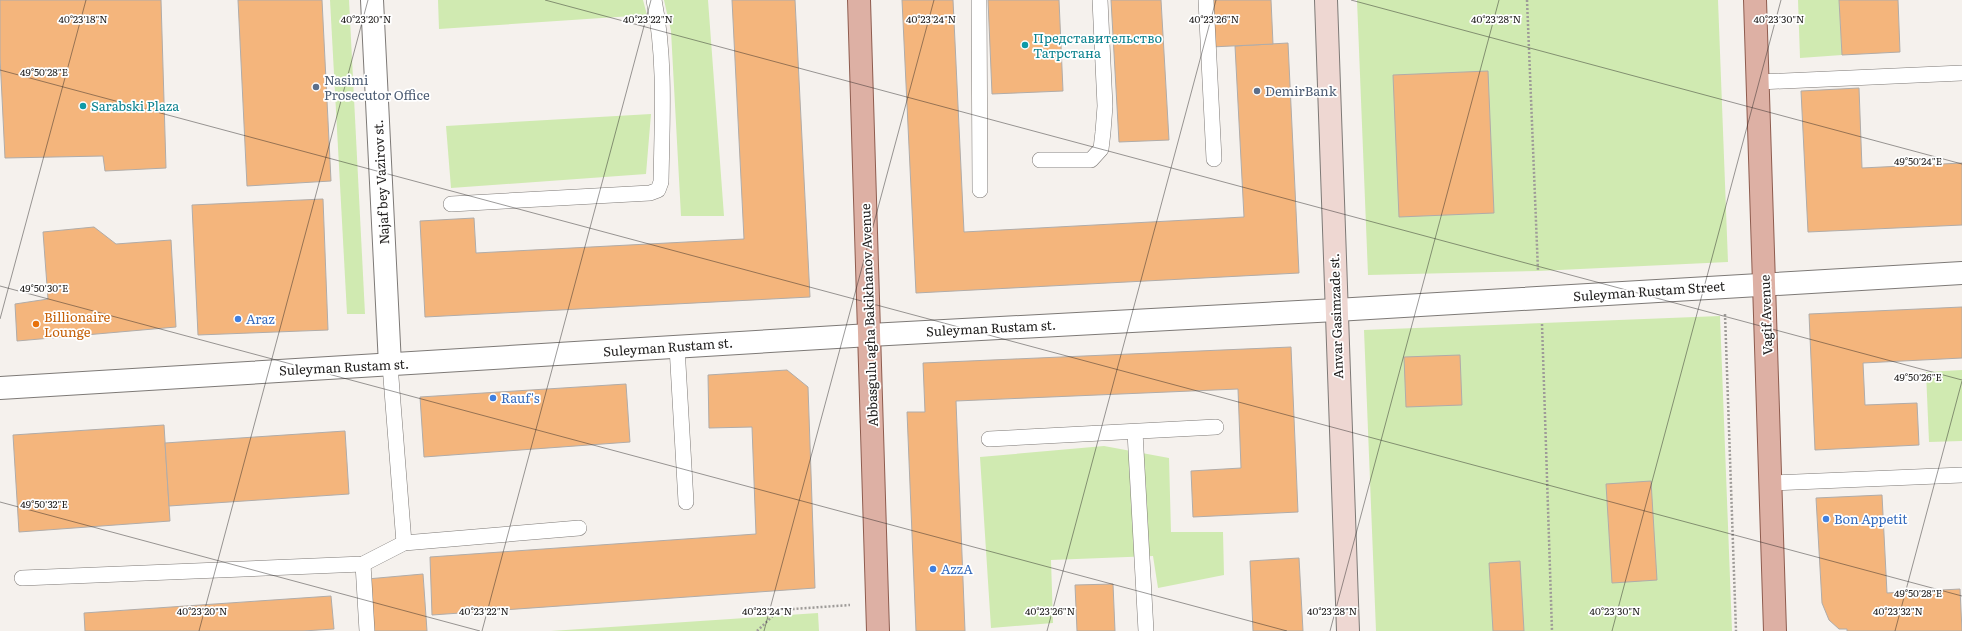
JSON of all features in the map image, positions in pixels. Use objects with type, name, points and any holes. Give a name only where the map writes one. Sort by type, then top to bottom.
[{"type":"main road","name":"Abbasgulu agha Bakikhanov Avenue","points":[[859,0],[878,631]]},
{"type":"main road","name":"Anvar Gasimzade st.","points":[[1326,0],[1348,631]]},
{"type":"main road","name":"Vagif Avenue","points":[[1755,0],[1759,82],[1775,631]]},
{"type":"street","name":"Najaf bey Vazirov st.","points":[[372,0],[390,365]]},
{"type":"street","name":"Suleyman Rustam Street","points":[[1336,310],[1962,272]]},
{"type":"street","name":"Suleyman Rustam st.","points":[[0,388],[870,335],[1336,310]]},
{"type":"lane","points":[[451,204],[650,193],[658,190],[661,182],[663,75],[660,28],[654,0]]},
{"type":"lane","points":[[978,0],[980,190]]},
{"type":"lane","points":[[1040,160],[1091,160],[1101,149],[1105,106],[1100,0]]},
{"type":"lane","points":[[1206,0],[1214,159]]},
{"type":"lane","points":[[1759,82],[1962,73]]},
{"type":"lane","points":[[677,347],[686,502]]},
{"type":"lane","points":[[390,365],[404,543]]},
{"type":"lane","points":[[989,439],[1216,427]]},
{"type":"lane","points":[[1135,432],[1146,631]]},
{"type":"lane","points":[[1771,484],[1962,475]]},
{"type":"lane","points":[[22,578],[363,564],[404,543],[579,528]]},
{"type":"lane","points":[[363,564],[367,631]]},
{"type":"path","points":[[1528,0],[1538,271]]},
{"type":"path","points":[[1725,287],[1736,631]]},
{"type":"path","points":[[1542,323],[1552,631]]},
{"type":"path","points":[[756,631],[779,610],[877,603]]},
{"type":"green space","points":[[330,0],[349,0],[365,314],[347,314]]},
{"type":"green space","points":[[438,0],[643,0],[647,15],[439,29]]},
{"type":"green space","points":[[664,0],[708,0],[724,216],[681,216],[671,31]]},
{"type":"green space","points":[[1357,0],[1718,0],[1728,262],[1538,271],[1368,275]]},
{"type":"green space","points":[[1798,0],[1839,0],[1842,55],[1800,58]]},
{"type":"green space","points":[[651,114],[646,174],[451,188],[446,126]]},
{"type":"green space","points":[[1720,316],[1732,631],[1376,631],[1364,330]]},
{"type":"green space","points":[[1962,370],[1962,441],[1929,442],[1926,372]]},
{"type":"green space","points":[[1104,446],[1169,458],[1171,532],[1223,532],[1224,575],[1158,588],[1153,556],[1051,560],[1053,623],[991,628],[980,457]]},
{"type":"green space","points":[[818,613],[819,631],[551,631]]},
{"type":"building","name":"Sarabski Plaza","points":[[0,0],[161,0],[166,168],[105,171],[103,156],[5,158],[0,57]]},
{"type":"building","points":[[238,0],[322,0],[331,181],[247,186]]},
{"type":"building","points":[[732,0],[795,0],[810,297],[425,317],[420,221],[474,218],[476,253],[744,239]]},
{"type":"building","points":[[902,0],[953,0],[964,232],[1244,217],[1235,46],[1288,43],[1299,273],[916,293]]},
{"type":"building","name":"Представительство Татрстана","points":[[988,0],[1059,0],[1063,91],[992,94]]},
{"type":"building","points":[[1111,0],[1161,0],[1169,140],[1119,142]]},
{"type":"building","points":[[1210,0],[1271,0],[1273,44],[1211,47]]},
{"type":"building","points":[[1839,0],[1898,0],[1900,52],[1842,55]]},
{"type":"building","points":[[1488,71],[1494,213],[1399,217],[1393,75]]},
{"type":"building","points":[[1859,88],[1862,168],[1962,163],[1962,225],[1808,232],[1801,91]]},
{"type":"building","points":[[323,199],[328,330],[198,335],[192,205]]},
{"type":"building","points":[[94,227],[116,244],[171,240],[176,327],[17,341],[15,304],[48,299],[43,232]]},
{"type":"building","points":[[1962,307],[1962,358],[1863,363],[1865,405],[1917,403],[1919,445],[1815,450],[1809,314]]},
{"type":"building","points":[[1291,347],[1298,512],[1193,517],[1191,471],[1241,468],[1238,389],[956,401],[965,631],[916,631],[907,412],[925,412],[923,363]]},
{"type":"building","points":[[1460,355],[1462,405],[1406,407],[1404,357]]},
{"type":"building","points":[[787,370],[808,387],[815,588],[432,615],[430,557],[756,534],[752,427],[709,428],[708,375]]},
{"type":"building","points":[[626,384],[630,442],[424,457],[420,397]]},
{"type":"building","points":[[164,425],[170,521],[19,532],[13,435]]},
{"type":"building","points":[[345,431],[349,494],[169,506],[165,443]]},
{"type":"building","points":[[1651,481],[1657,580],[1612,583],[1606,484]]},
{"type":"building","points":[[1882,495],[1887,593],[1960,589],[1962,631],[1847,631],[1847,629],[1839,629],[1829,620],[1822,603],[1816,498]]},
{"type":"building","points":[[1299,558],[1303,631],[1253,631],[1250,561]]},
{"type":"building","points":[[1520,561],[1524,631],[1493,631],[1489,563]]},
{"type":"building","points":[[423,574],[427,631],[371,631],[367,579]]},
{"type":"building","points":[[1113,584],[1115,631],[1077,631],[1075,585]]},
{"type":"building","points":[[331,596],[334,629],[303,631],[85,631],[84,613]]},
{"type":"place","name":"Представительство Татрстана","points":[[1025,45]]},
{"type":"place","name":"Nasimi Prosecutor Office","points":[[316,87]]},
{"type":"place","name":"DemirBank","points":[[1257,91]]},
{"type":"place","name":"Sarabski Plaza","points":[[83,106]]},
{"type":"place","name":"Araz","points":[[238,319]]},
{"type":"place","name":"Billionaire Lounge","points":[[36,324]]},
{"type":"place","name":"Rauf's","points":[[493,398]]},
{"type":"place","name":"Bon Appetit","points":[[1826,519]]},
{"type":"place","name":"AzzA","points":[[933,569]]}]
